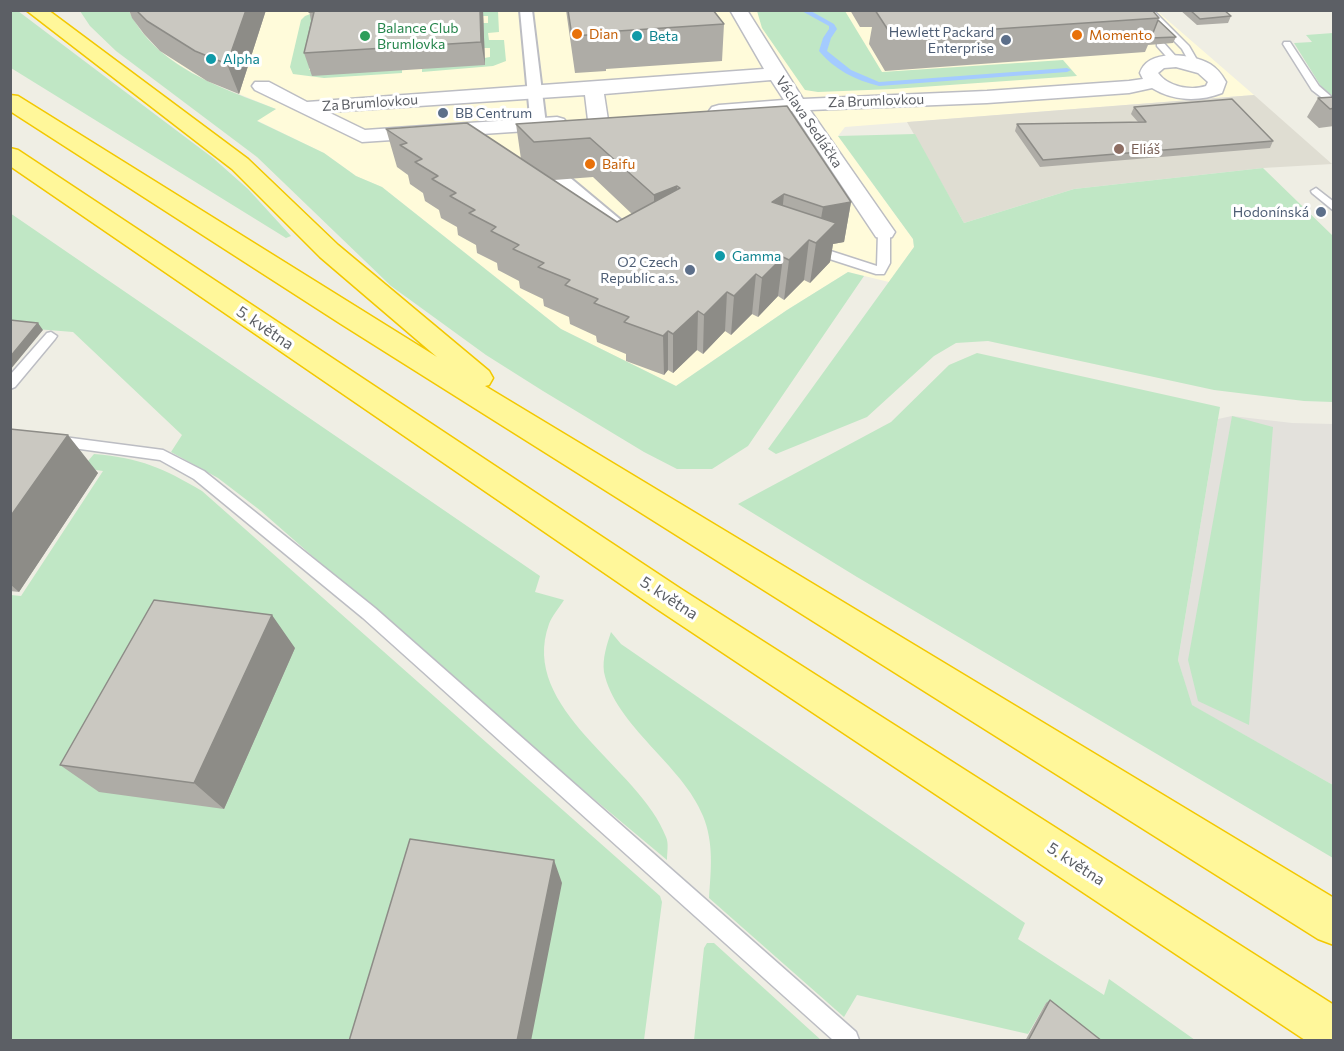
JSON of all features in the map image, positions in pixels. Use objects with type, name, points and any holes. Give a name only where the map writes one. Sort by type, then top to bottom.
[{"type":"highway","points":[[35,10],[240,164],[329,251],[566,450]]},
{"type":"highway","points":[[70,12],[129,80]]},
{"type":"highway","points":[[10,100],[215,233],[1334,923]]},
{"type":"highway","name":"5. května","points":[[10,155],[669,599],[1334,1032]]},
{"type":"street","points":[[526,10],[528,125],[542,161]]},
{"type":"street","name":"Václava Sedláčka","points":[[738,10],[776,74],[884,232]]},
{"type":"street","points":[[1159,63],[1185,63],[1213,74],[1217,82],[1215,88],[1205,93],[1191,94],[1167,89],[1155,82],[1150,78],[1150,69],[1159,63]]},
{"type":"street","points":[[660,65],[668,84]]},
{"type":"street","name":"Za Brumlovkou","points":[[304,108],[385,94],[526,92],[668,84],[776,74]]},
{"type":"street","name":"Za Brumlovkou","points":[[706,112],[797,105],[987,97],[1129,87],[1155,82]]},
{"type":"street","points":[[262,86],[304,108]]},
{"type":"street","points":[[593,87],[598,120]]},
{"type":"street","name":"Za Brumlovkou","points":[[304,108],[362,136],[622,118]]},
{"type":"street","points":[[394,135],[428,154]]},
{"type":"street","points":[[362,136],[399,156]]},
{"type":"street","points":[[562,179],[624,233]]},
{"type":"lane","points":[[1148,10],[1186,48],[1185,63]]},
{"type":"lane","points":[[1160,44],[1185,63]]},
{"type":"lane","points":[[1287,44],[1315,88],[1334,104]]},
{"type":"lane","points":[[1316,191],[1334,208]]},
{"type":"lane","points":[[795,244],[880,271],[884,263],[884,232]]},
{"type":"lane","points":[[10,384],[51,336]]},
{"type":"lane","points":[[46,440],[163,455],[200,476],[369,613],[644,861],[849,1041]]},
{"type":"shaded area","points":[[129,11],[1157,11],[1254,95],[845,127],[838,136],[913,239],[914,247],[889,282],[848,272],[787,310],[676,386],[561,329],[382,187],[356,176],[324,153],[256,120],[276,109],[207,81],[181,66],[160,51],[144,34]]},
{"type":"shaded area","name":"Eliáš","points":[[1254,95],[1332,164],[1263,168],[1074,189],[964,223],[907,122]]},
{"type":"shaded area","points":[[1232,416],[1292,423],[1333,424],[1333,785],[1191,705],[1178,660],[1218,419]]},
{"type":"green space","points":[[10,11],[18,11],[213,158],[248,189],[291,236],[286,238],[11,68]]},
{"type":"green space","points":[[80,11],[129,11],[141,30],[173,61],[213,84],[276,109],[257,121],[324,153],[356,176],[382,187],[561,329],[676,386],[787,310],[848,272],[864,276],[748,446],[712,469],[677,469],[644,452],[486,355],[391,286],[257,157],[116,51],[90,26]]},
{"type":"green space","points":[[318,11],[309,70],[402,70],[402,73],[324,78],[293,74],[290,67],[301,20]]},
{"type":"green space","points":[[483,11],[498,11],[499,32],[488,33],[489,40],[504,40],[506,61],[493,66],[422,72],[422,69],[490,57],[490,48],[484,48],[483,23],[488,23],[488,16],[483,16]]},
{"type":"green space","points":[[757,11],[845,11],[882,72],[1063,60],[1077,76],[893,89],[818,92],[805,90],[762,28]]},
{"type":"green space","points":[[1334,33],[1333,96],[1322,88],[1294,43],[1312,42],[1306,35]]},
{"type":"green space","points":[[915,134],[964,223],[1074,189],[1263,168],[1333,236],[1333,402],[1304,401],[1214,390],[988,341],[956,343],[934,356],[867,417],[776,454],[768,449],[914,247],[913,239],[838,136]]},
{"type":"green space","points":[[10,213],[540,576],[535,592],[564,600],[549,624],[544,655],[551,684],[566,711],[652,811],[667,839],[667,860],[497,718],[261,511],[218,478],[171,452],[182,435],[73,332],[11,327]]},
{"type":"green space","points":[[977,353],[1220,407],[1178,660],[1192,705],[1333,785],[1333,858],[857,577],[738,504],[891,422],[949,365]]},
{"type":"green space","points":[[1232,416],[1273,427],[1249,725],[1198,701],[1188,660]]},
{"type":"green space","points":[[94,454],[125,458],[151,465],[202,491],[660,896],[662,902],[644,1040],[11,1040],[11,595],[21,596],[103,471],[82,468]]},
{"type":"green space","points":[[611,632],[621,644],[1025,923],[1018,939],[1104,995],[1109,979],[1195,1040],[1093,1040],[1046,1003],[1028,1034],[857,995],[844,1017],[709,898],[710,846],[703,816],[681,780],[635,728],[611,692],[604,667],[605,652]]},
{"type":"green space","points":[[707,943],[714,943],[821,1040],[694,1040],[704,948]]},
{"type":"building","points":[[136,10],[246,10],[227,64],[195,51],[147,21]]},
{"type":"building","points":[[309,10],[480,10],[481,42],[304,53],[314,12],[309,12]]},
{"type":"building","points":[[568,10],[713,10],[724,24],[572,36]]},
{"type":"building","points":[[875,10],[1152,10],[1159,18],[892,36]]},
{"type":"building","points":[[1190,10],[1224,10],[1231,16],[1200,19]]},
{"type":"building","points":[[1158,20],[1176,37],[1151,38]]},
{"type":"building","points":[[1334,97],[1334,108],[1330,109],[1318,98]]},
{"type":"building","points":[[1232,99],[1273,141],[1043,160],[1017,124],[1146,122],[1134,107]]},
{"type":"building","name":"Gamma","points":[[787,106],[851,202],[823,207],[784,194],[772,202],[836,223],[816,243],[809,240],[789,260],[783,257],[762,278],[756,274],[734,296],[727,292],[704,315],[698,311],[673,334],[668,331],[663,336],[624,322],[629,317],[594,303],[598,299],[565,285],[570,280],[538,267],[544,263],[513,249],[519,245],[491,231],[496,227],[469,213],[475,210],[450,196],[456,193],[432,179],[438,176],[415,162],[422,159],[400,145],[407,143],[386,129],[467,123],[617,222],[680,188],[677,186],[654,195],[590,138],[534,142],[516,124]]},
{"type":"building","points":[[10,320],[38,323],[10,357]]},
{"type":"building","points":[[10,429],[68,435],[10,517]]},
{"type":"building","points":[[154,600],[272,615],[194,783],[60,765]]},
{"type":"building","points":[[410,839],[554,860],[517,1041],[349,1041]]},
{"type":"building","points":[[1050,1000],[1102,1041],[1028,1041]]},
{"type":"waterway","points":[[803,10],[832,25],[833,29],[823,51],[829,57],[848,72],[879,84],[1067,70]]},
{"type":"place","name":"Dian","points":[[577,34]]},
{"type":"place","name":"Momento","points":[[1077,35]]},
{"type":"place","name":"Balance Club Brumlovka","points":[[365,36]]},
{"type":"place","name":"Beta","points":[[637,36]]},
{"type":"place","name":"Hewlett Packard Enterprise","points":[[1006,40]]},
{"type":"place","name":"Alpha","points":[[211,59]]},
{"type":"place","name":"BB Centrum","points":[[443,113]]},
{"type":"place","name":"Eliáš","points":[[1119,149]]},
{"type":"place","name":"Baifu","points":[[590,164]]},
{"type":"place","name":"Hodonínská","points":[[1321,212]]},
{"type":"place","name":"Gamma","points":[[720,256]]},
{"type":"place","name":"O2 Czech Republic a.s.","points":[[690,270]]}]
